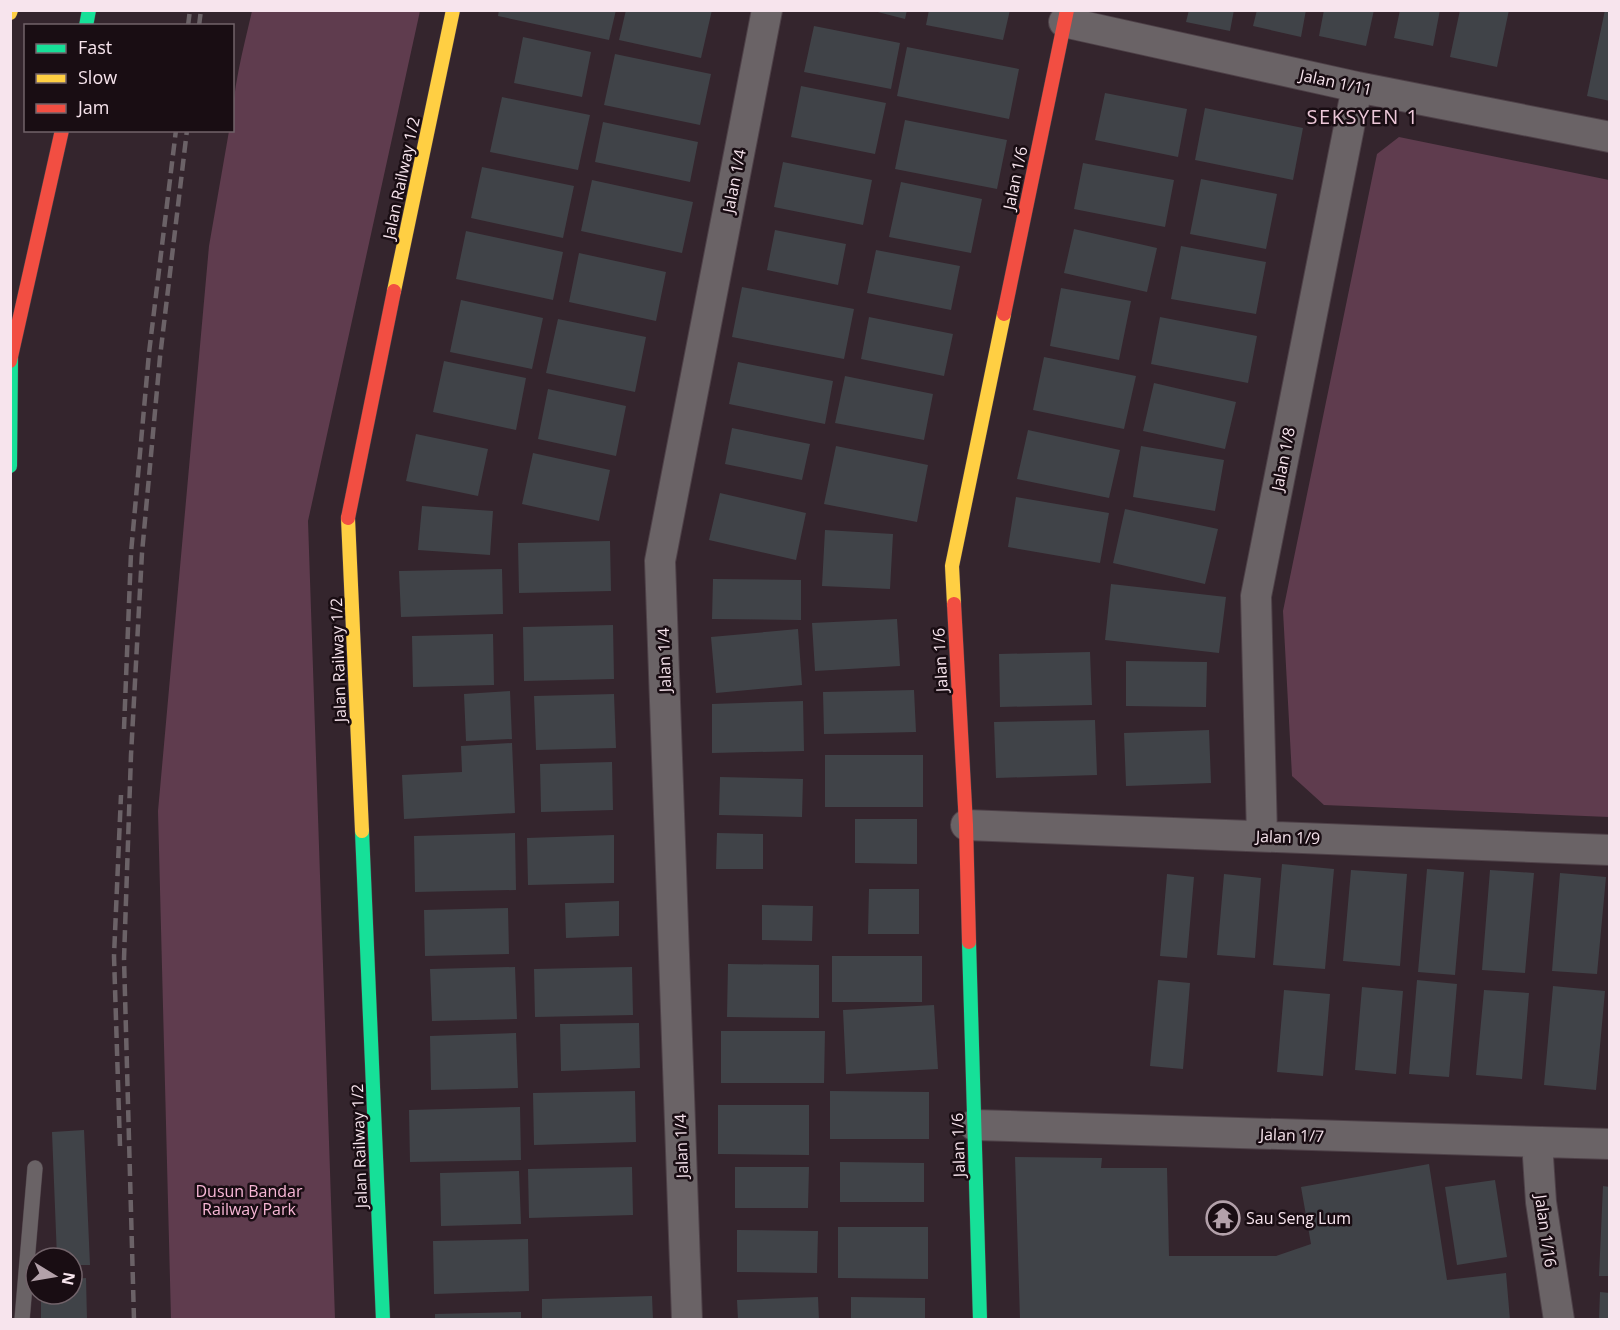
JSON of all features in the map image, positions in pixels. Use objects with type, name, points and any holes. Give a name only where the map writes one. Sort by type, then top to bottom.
[{"type":"main road","name":"Jalan Railway 1/2","points":[[382,1320],[348,512],[453,10]]},
{"type":"main road","name":"Jalan 1/6","points":[[980,1320],[966,825],[952,566],[1066,16]]},
{"type":"main road","points":[[10,466],[11,360],[62,132]]},
{"type":"street","name":"Jalan 1/4","points":[[687,1320],[660,561],[768,10]]},
{"type":"street","name":"Jalan 1/11","points":[[1066,16],[1357,87],[1610,137]]},
{"type":"street","name":"Jalan 1/8","points":[[1262,836],[1256,596],[1357,87]]},
{"type":"street","name":"Jalan 1/9","points":[[966,825],[1610,850]]},
{"type":"street","name":"Jalan 1/7","points":[[974,1125],[1610,1144]]},
{"type":"street","name":"Jalan 1/16","points":[[1537,1142],[1541,1203],[1559,1320]]},
{"type":"lane","points":[[22,1320],[35,1168]]},
{"type":"green space","name":"Dusun Bandar Railway Park","points":[[252,11],[420,11],[308,521],[335,1319],[171,1319],[158,811],[209,246],[229,132],[234,132],[234,100]]},
{"type":"green space","points":[[1399,137],[1609,180],[1609,817],[1324,805],[1292,776],[1283,611],[1377,154]]},
{"type":"building","points":[[499,10],[616,10],[609,40],[498,16]]},
{"type":"building","points":[[626,10],[712,10],[701,58],[619,40]]},
{"type":"building","points":[[870,10],[907,10],[905,19]]},
{"type":"building","points":[[929,10],[1010,10],[1003,40],[926,25]]},
{"type":"building","points":[[1189,10],[1234,10],[1230,31],[1186,22]]},
{"type":"building","points":[[1257,10],[1306,10],[1301,37],[1253,26]]},
{"type":"building","points":[[1324,10],[1374,10],[1366,46],[1319,36]]},
{"type":"building","points":[[1400,10],[1440,10],[1433,46],[1394,38]]},
{"type":"building","points":[[1460,10],[1509,10],[1497,67],[1450,57]]},
{"type":"building","points":[[1605,10],[1610,10],[1610,101],[1587,96]]},
{"type":"building","points":[[814,26],[900,43],[891,89],[804,72]]},
{"type":"building","points":[[523,37],[591,52],[582,97],[514,83]]},
{"type":"building","points":[[907,47],[1019,69],[1009,119],[897,96]]},
{"type":"building","points":[[615,54],[711,74],[700,125],[604,105]]},
{"type":"building","points":[[801,86],[886,103],[875,154],[791,137]]},
{"type":"building","points":[[1105,93],[1187,109],[1178,157],[1095,140]]},
{"type":"building","points":[[502,97],[590,115],[578,170],[490,152]]},
{"type":"building","points":[[1205,108],[1303,128],[1293,180],[1195,160]]},
{"type":"building","points":[[905,120],[1007,140],[997,189],[895,169]]},
{"type":"building","points":[[603,122],[698,142],[690,182],[595,162]]},
{"type":"building","points":[[783,162],[872,180],[863,225],[774,207]]},
{"type":"building","points":[[1083,163],[1174,180],[1165,227],[1074,209]]},
{"type":"building","points":[[482,167],[574,186],[563,238],[471,218]]},
{"type":"building","points":[[1201,179],[1277,194],[1266,249],[1190,234]]},
{"type":"building","points":[[592,180],[693,202],[682,253],[581,231]]},
{"type":"building","points":[[901,182],[982,199],[971,253],[889,237]]},
{"type":"building","points":[[1074,229],[1157,248],[1147,292],[1064,273]]},
{"type":"building","points":[[775,230],[846,244],[838,285],[767,270]]},
{"type":"building","points":[[466,231],[563,252],[553,300],[456,279]]},
{"type":"building","points":[[1181,246],[1266,262],[1256,314],[1171,299]]},
{"type":"building","points":[[876,250],[960,266],[951,310],[867,293]]},
{"type":"building","points":[[579,253],[666,272],[656,321],[569,302]]},
{"type":"building","points":[[742,287],[854,309],[844,359],[732,337]]},
{"type":"building","points":[[1061,288],[1131,301],[1119,360],[1050,346]]},
{"type":"building","points":[[461,300],[543,318],[532,369],[450,352]]},
{"type":"building","points":[[869,317],[953,334],[944,376],[861,359]]},
{"type":"building","points":[[1160,317],[1257,336],[1248,383],[1151,364]]},
{"type":"building","points":[[558,319],[646,337],[635,392],[546,373]]},
{"type":"building","points":[[1044,357],[1136,376],[1124,429],[1033,410]]},
{"type":"building","points":[[444,361],[526,378],[516,430],[433,412]]},
{"type":"building","points":[[738,362],[833,381],[825,424],[729,404]]},
{"type":"building","points":[[845,376],[933,394],[924,440],[835,423]]},
{"type":"building","points":[[1154,383],[1236,402],[1225,449],[1143,431]]},
{"type":"building","points":[[548,389],[626,406],[616,456],[538,439]]},
{"type":"building","points":[[732,428],[810,444],[802,480],[725,464]]},
{"type":"building","points":[[1028,430],[1120,450],[1109,498],[1017,479]]},
{"type":"building","points":[[416,434],[488,449],[478,496],[406,481]]},
{"type":"building","points":[[836,446],[928,465],[917,522],[824,504]]},
{"type":"building","points":[[1141,446],[1224,460],[1215,511],[1133,497]]},
{"type":"building","points":[[533,453],[610,470],[599,521],[522,504]]},
{"type":"building","points":[[720,493],[806,513],[796,560],[709,540]]},
{"type":"building","points":[[1016,497],[1109,513],[1100,563],[1008,547]]},
{"type":"building","points":[[422,506],[493,511],[490,555],[418,550]]},
{"type":"building","points":[[1125,509],[1218,529],[1205,584],[1113,563]]},
{"type":"building","points":[[825,530],[893,534],[890,589],[822,586]]},
{"type":"building","points":[[610,541],[611,591],[519,593],[518,543]]},
{"type":"building","points":[[502,569],[503,614],[401,617],[399,571]]},
{"type":"building","points":[[713,579],[801,580],[801,620],[712,619]]},
{"type":"building","points":[[1111,584],[1226,597],[1219,653],[1105,640]]},
{"type":"building","points":[[897,619],[900,666],[815,671],[812,623]]},
{"type":"building","points":[[613,625],[614,679],[524,681],[523,627]]},
{"type":"building","points":[[798,629],[802,685],[716,693],[711,637]]},
{"type":"building","points":[[493,634],[494,685],[413,687],[412,636]]},
{"type":"building","points":[[1090,652],[1092,705],[1000,707],[999,654]]},
{"type":"building","points":[[1126,661],[1207,662],[1206,707],[1126,706]]},
{"type":"building","points":[[914,690],[916,732],[824,734],[823,692]]},
{"type":"building","points":[[510,691],[512,739],[466,741],[464,694]]},
{"type":"building","points":[[614,694],[616,748],[536,750],[534,696]]},
{"type":"building","points":[[803,701],[804,751],[712,753],[712,704]]},
{"type":"building","points":[[1095,720],[1097,775],[996,778],[994,722]]},
{"type":"building","points":[[1209,730],[1211,783],[1126,786],[1124,733]]},
{"type":"building","points":[[512,743],[515,813],[404,819],[402,775],[462,772],[461,746]]},
{"type":"building","points":[[825,755],[923,755],[923,807],[825,807]]},
{"type":"building","points":[[612,762],[613,810],[541,812],[540,764]]},
{"type":"building","points":[[720,777],[803,779],[802,817],[719,815]]},
{"type":"building","points":[[855,819],[917,819],[917,864],[855,863]]},
{"type":"building","points":[[515,833],[516,890],[415,892],[414,836]]},
{"type":"building","points":[[717,833],[763,834],[763,869],[716,869]]},
{"type":"building","points":[[614,835],[614,883],[528,885],[527,838]]},
{"type":"building","points":[[1282,864],[1334,869],[1325,969],[1273,965]]},
{"type":"building","points":[[1427,869],[1464,872],[1455,975],[1418,972]]},
{"type":"building","points":[[1351,870],[1407,874],[1400,966],[1343,961]]},
{"type":"building","points":[[1490,870],[1534,873],[1525,973],[1482,970]]},
{"type":"building","points":[[1560,873],[1606,877],[1597,974],[1552,971]]},
{"type":"building","points":[[1167,874],[1194,877],[1187,958],[1160,956]]},
{"type":"building","points":[[1224,874],[1261,878],[1255,958],[1217,955]]},
{"type":"building","points":[[869,889],[919,889],[919,934],[868,934]]},
{"type":"building","points":[[619,901],[619,936],[566,938],[565,903]]},
{"type":"building","points":[[762,905],[813,906],[812,941],[762,940]]},
{"type":"building","points":[[508,908],[509,954],[425,956],[424,910]]},
{"type":"building","points":[[832,956],[922,956],[922,1002],[832,1002]]},
{"type":"building","points":[[728,964],[819,965],[819,1018],[727,1017]]},
{"type":"building","points":[[515,967],[517,1019],[432,1021],[430,969]]},
{"type":"building","points":[[632,967],[633,1015],[535,1017],[534,969]]},
{"type":"building","points":[[1158,980],[1190,983],[1183,1069],[1150,1066]]},
{"type":"building","points":[[1417,980],[1457,984],[1449,1077],[1409,1074]]},
{"type":"building","points":[[1553,986],[1605,991],[1596,1090],[1544,1085]]},
{"type":"building","points":[[1362,987],[1403,991],[1396,1074],[1355,1070]]},
{"type":"building","points":[[1284,990],[1330,994],[1323,1076],[1277,1072]]},
{"type":"building","points":[[1484,990],[1529,993],[1522,1079],[1476,1075]]},
{"type":"building","points":[[934,1005],[938,1069],[846,1074],[843,1010]]},
{"type":"building","points":[[639,1023],[640,1068],[561,1071],[560,1024]]},
{"type":"building","points":[[721,1031],[825,1031],[824,1083],[721,1083]]},
{"type":"building","points":[[516,1033],[518,1088],[431,1090],[430,1036]]},
{"type":"building","points":[[635,1091],[636,1142],[534,1145],[533,1093]]},
{"type":"building","points":[[830,1091],[929,1092],[929,1139],[830,1139]]},
{"type":"building","points":[[718,1105],[809,1105],[809,1155],[718,1154]]},
{"type":"building","points":[[520,1107],[521,1160],[410,1162],[409,1110]]},
{"type":"building","points":[[84,1130],[90,1265],[84,1265],[84,1246],[57,1246],[52,1132]]},
{"type":"building","name":"Sau Seng Lum","points":[[1015,1157],[1102,1158],[1101,1168],[1167,1168],[1169,1256],[1276,1256],[1311,1244],[1301,1187],[1429,1164],[1447,1280],[1506,1273],[1510,1320],[1020,1320]]},
{"type":"building","points":[[840,1162],[924,1163],[924,1202],[840,1202]]},
{"type":"building","points":[[632,1167],[633,1215],[529,1218],[528,1169]]},
{"type":"building","points":[[735,1167],[809,1167],[808,1208],[735,1208]]},
{"type":"building","points":[[519,1171],[521,1224],[441,1226],[440,1173]]},
{"type":"building","points":[[1495,1180],[1507,1257],[1457,1265],[1445,1187]]},
{"type":"building","points":[[1603,1186],[1610,1187],[1610,1276],[1599,1276]]},
{"type":"building","points":[[838,1227],[928,1227],[928,1279],[838,1278]]},
{"type":"building","points":[[737,1230],[818,1231],[817,1273],[737,1272]]},
{"type":"building","points":[[528,1239],[529,1291],[434,1294],[433,1241]]},
{"type":"building","points":[[84,1278],[86,1278],[87,1320],[41,1320],[41,1306],[84,1306]]},
{"type":"building","points":[[1600,1292],[1610,1293],[1610,1320],[1599,1320]]},
{"type":"building","points":[[652,1296],[653,1320],[542,1320],[542,1299]]},
{"type":"building","points":[[818,1297],[819,1320],[738,1320],[737,1300]]},
{"type":"building","points":[[851,1297],[925,1298],[925,1320],[851,1320]]},
{"type":"building","points":[[521,1312],[521,1320],[435,1320],[435,1314]]},
{"type":"railway","points":[[188,24],[190,10]]},
{"type":"railway","points":[[199,24],[201,10]]},
{"type":"railway","points":[[124,729],[131,553],[149,353],[176,132]]},
{"type":"railway","points":[[134,1320],[124,959],[131,755],[142,553],[160,357],[187,132]]},
{"type":"railway","points":[[120,1146],[114,956],[121,795]]},
{"type":"traffic: fast","points":[[86,24],[89,10]]},
{"type":"traffic: fast","points":[[10,466],[11,358]]},
{"type":"traffic: fast","points":[[362,831],[383,1320]]},
{"type":"traffic: fast","points":[[969,942],[980,1320]]},
{"type":"traffic: slow","points":[[394,291],[453,10]]},
{"type":"traffic: slow","points":[[954,604],[952,566],[1004,314]]},
{"type":"traffic: slow","points":[[348,518],[362,831]]},
{"type":"traffic: jam","points":[[1004,314],[1067,10]]},
{"type":"traffic: jam","points":[[10,361],[62,132]]},
{"type":"traffic: jam","points":[[348,518],[394,291]]},
{"type":"traffic: jam","points":[[954,604],[966,825],[969,942]]},
{"type":"place","name":"Sau Seng Lum","points":[[1223,1218]]},
{"type":"district","name":"SEKSYEN 1","points":[[1363,116]]}]
